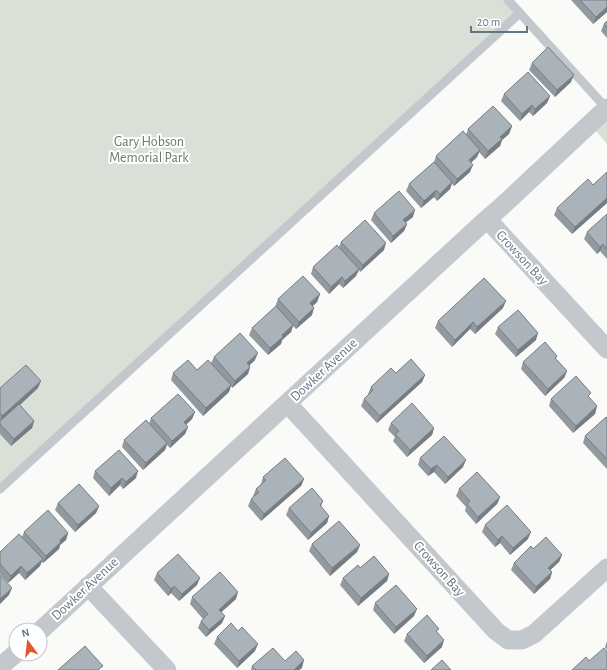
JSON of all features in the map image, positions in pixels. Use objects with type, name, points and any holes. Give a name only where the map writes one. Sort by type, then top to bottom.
[{"type":"street","name":"Dowker Avenue","points":[[48,624],[607,108]]},
{"type":"street","name":"Crowson Bay","points":[[487,219],[607,349]]},
{"type":"street","name":"Crowson Bay","points":[[288,403],[496,631],[508,640],[522,640],[534,634],[607,568]]},
{"type":"street","points":[[88,586],[167,670]]},
{"type":"lane","points":[[508,0],[607,108]]},
{"type":"lane","points":[[0,489],[520,14]]},
{"type":"green space","name":"Gary Hobson Memorial Park","points":[[0,0],[508,0],[520,13],[0,489]]},
{"type":"green space","points":[[607,108],[607,144],[590,124]]},
{"type":"building","points":[[580,0],[607,0],[607,7],[596,17]]},
{"type":"building","points":[[607,21],[607,28],[604,24]]},
{"type":"building","points":[[548,47],[574,75],[557,90],[532,63]]},
{"type":"building","points":[[528,72],[550,96],[535,109],[532,105],[522,114],[504,94]]},
{"type":"building","points":[[493,106],[512,126],[500,137],[502,139],[488,151],[468,129]]},
{"type":"building","points":[[463,131],[480,150],[469,160],[473,165],[457,179],[436,156]]},
{"type":"building","points":[[434,162],[452,182],[440,194],[436,190],[424,201],[409,184]]},
{"type":"building","points":[[607,172],[607,198],[575,227],[557,208],[588,179],[593,185]]},
{"type":"building","points":[[399,191],[415,210],[403,220],[407,224],[393,236],[374,213]]},
{"type":"building","points":[[607,214],[607,249],[603,244],[600,247],[587,232]]},
{"type":"building","points":[[365,220],[386,243],[363,265],[341,242]]},
{"type":"building","points":[[337,245],[359,269],[345,281],[342,277],[331,287],[313,267]]},
{"type":"building","points":[[303,276],[320,294],[310,303],[314,308],[299,322],[278,299]]},
{"type":"building","points":[[484,278],[506,301],[477,327],[473,322],[455,340],[438,321]]},
{"type":"building","points":[[276,306],[293,325],[282,335],[283,337],[270,348],[252,328]]},
{"type":"building","points":[[518,310],[538,333],[518,350],[498,327]]},
{"type":"building","points":[[240,333],[258,353],[247,363],[250,367],[235,381],[214,357]]},
{"type":"building","points":[[545,342],[557,356],[555,358],[567,371],[548,389],[523,362]]},
{"type":"building","points":[[411,359],[425,375],[380,416],[364,399],[373,390],[371,387],[391,368],[396,373]]},
{"type":"building","points":[[188,360],[197,370],[208,360],[231,385],[206,408],[173,373]]},
{"type":"building","points":[[26,365],[41,381],[2,416],[0,413],[0,388]]},
{"type":"building","points":[[576,376],[591,393],[588,396],[597,406],[576,426],[551,399]]},
{"type":"building","points":[[178,394],[195,412],[184,422],[188,427],[172,441],[151,418]]},
{"type":"building","points":[[412,403],[434,428],[410,450],[395,434],[399,431],[391,423]]},
{"type":"building","points":[[19,404],[34,421],[14,439],[0,424],[0,421]]},
{"type":"building","points":[[606,417],[607,418],[607,459],[585,436]]},
{"type":"building","points":[[146,420],[167,443],[146,463],[124,440]]},
{"type":"building","points":[[444,436],[466,460],[448,477],[437,465],[431,469],[420,458]]},
{"type":"building","points":[[119,450],[138,471],[126,482],[122,478],[111,488],[95,471]]},
{"type":"building","points":[[285,458],[304,479],[264,514],[251,499],[259,492],[256,489],[266,480],[263,477]]},
{"type":"building","points":[[477,472],[500,497],[478,517],[467,504],[470,501],[459,489]]},
{"type":"building","points":[[79,484],[99,506],[78,525],[58,503]]},
{"type":"building","points":[[312,488],[323,501],[320,505],[329,516],[311,533],[289,508]]},
{"type":"building","points":[[507,505],[531,532],[513,548],[502,536],[498,540],[485,525]]},
{"type":"building","points":[[48,510],[68,533],[46,556],[24,532]]},
{"type":"building","points":[[339,521],[360,545],[332,568],[312,544]]},
{"type":"building","points":[[19,534],[43,559],[27,573],[21,566],[11,576],[0,564],[0,552]]},
{"type":"building","points":[[546,537],[562,555],[548,568],[552,572],[536,587],[514,563],[531,546],[533,549]]},
{"type":"building","points":[[178,554],[200,578],[182,594],[174,586],[171,589],[157,573]]},
{"type":"building","points":[[374,556],[389,574],[361,598],[343,578],[358,565],[360,568]]},
{"type":"building","points":[[220,572],[238,592],[219,610],[225,616],[209,630],[201,621],[208,614],[192,597]]},
{"type":"building","points":[[0,575],[12,588],[0,599]]},
{"type":"building","points":[[396,585],[417,609],[396,627],[375,603]]},
{"type":"building","points":[[427,615],[439,629],[436,631],[444,640],[427,656],[407,634]]},
{"type":"building","points":[[231,623],[238,631],[242,627],[258,644],[239,661],[217,637]]},
{"type":"building","points":[[85,646],[103,666],[98,670],[58,670]]},
{"type":"building","points":[[273,648],[285,661],[296,651],[304,660],[294,670],[256,670],[252,666]]},
{"type":"building","points":[[604,648],[607,652],[607,670],[572,670],[586,657],[589,661]]},
{"type":"building","points":[[442,660],[451,670],[431,670]]}]
